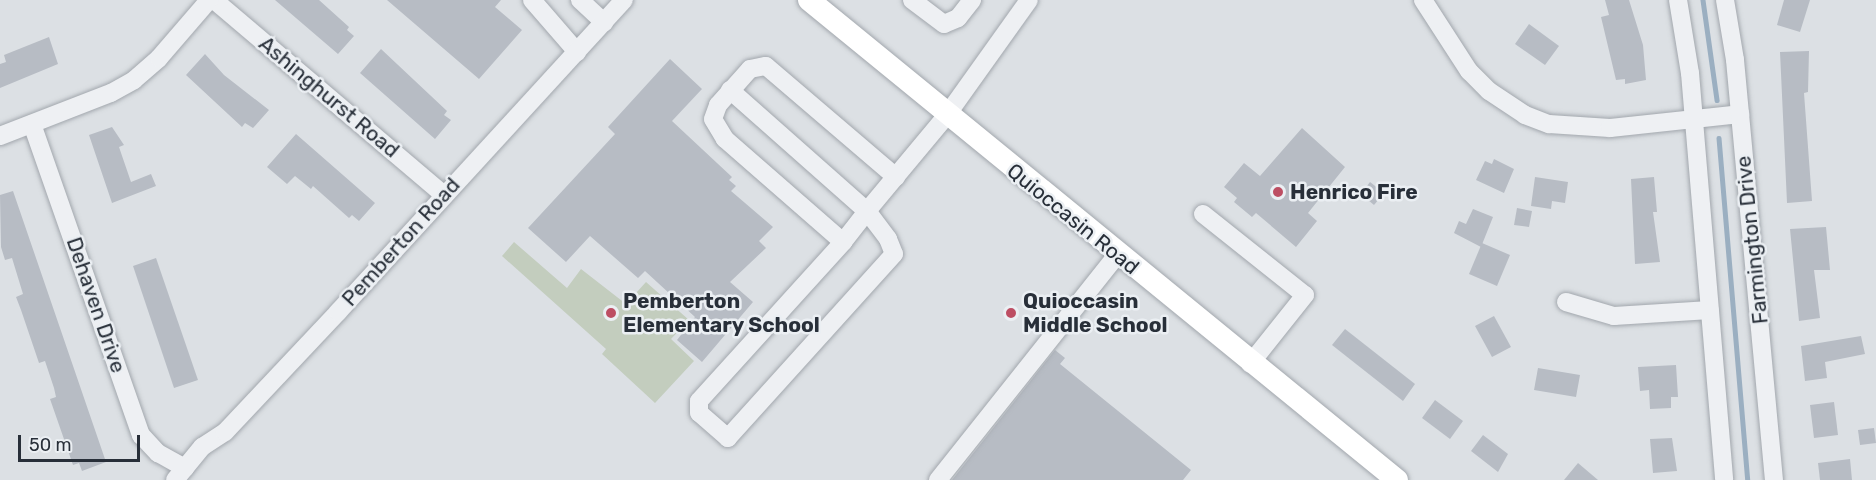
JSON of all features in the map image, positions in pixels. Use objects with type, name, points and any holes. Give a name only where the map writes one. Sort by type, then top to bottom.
[{"type":"main road","name":"Quioccasin Road","points":[[809,0],[1250,364],[1397,480]]},
{"type":"street","points":[[0,136],[111,93],[134,80],[159,58],[209,0]]},
{"type":"street","name":"Ashinghurst Road","points":[[214,0],[444,195]]},
{"type":"street","points":[[532,0],[577,52]]},
{"type":"street","points":[[580,0],[604,22]]},
{"type":"street","name":"Pemberton Road","points":[[180,474],[202,447],[225,432],[624,0]]},
{"type":"street","points":[[914,1],[944,24],[958,18],[972,0]]},
{"type":"street","points":[[730,90],[867,211],[888,239],[894,254],[728,438],[699,412],[699,401],[843,242],[867,211],[947,116],[1029,0]]},
{"type":"street","points":[[1423,0],[1469,71],[1489,91],[1525,115],[1575,128],[1694,120],[1740,114]]},
{"type":"street","points":[[1678,0],[1694,120],[1724,480]]},
{"type":"street","name":"Farmington Drive","points":[[1725,0],[1740,114],[1774,480]]},
{"type":"street","points":[[843,242],[718,131],[713,112],[730,90],[750,69],[766,66],[774,69],[896,177]]},
{"type":"street","name":"Dehaven Drive","points":[[32,124],[141,435],[180,474]]},
{"type":"street","points":[[1203,214],[1305,295],[1250,364]]},
{"type":"street","points":[[938,480],[1117,255]]},
{"type":"street","points":[[1566,302],[1614,316],[1710,310]]},
{"type":"green space","points":[[514,242],[567,288],[581,269],[626,304],[646,282],[689,320],[671,339],[694,361],[655,403],[602,354],[606,349],[502,256]]},
{"type":"building","points":[[275,0],[319,0],[349,27],[347,30],[354,36],[338,54]]},
{"type":"building","points":[[387,0],[501,0],[495,7],[522,30],[479,79]]},
{"type":"building","points":[[1605,0],[1629,0],[1643,45],[1646,80],[1625,84],[1625,79],[1616,80],[1601,17],[1609,15]]},
{"type":"building","points":[[1784,0],[1810,0],[1800,32],[1777,25]]},
{"type":"building","points":[[1529,24],[1559,46],[1545,65],[1515,44]]},
{"type":"building","points":[[49,37],[58,64],[0,88],[0,64],[6,62],[4,55]]},
{"type":"building","points":[[381,49],[447,111],[444,115],[451,120],[435,139],[360,73]]},
{"type":"building","points":[[1809,51],[1808,92],[1804,93],[1812,201],[1787,203],[1780,52]]},
{"type":"building","points":[[205,54],[224,75],[269,110],[253,128],[245,123],[242,127],[186,75]]},
{"type":"building","points":[[670,59],[702,89],[672,121],[732,177],[729,180],[736,186],[731,191],[773,227],[759,241],[766,248],[730,282],[753,302],[702,362],[677,340],[695,317],[645,271],[638,278],[590,236],[566,262],[528,228],[615,134],[608,127]]},
{"type":"building","points":[[112,127],[124,145],[119,147],[131,182],[151,174],[156,186],[112,203],[89,135]]},
{"type":"building","name":"Henrico Fire","points":[[1302,128],[1345,167],[1308,213],[1317,221],[1296,247],[1256,213],[1252,217],[1234,202],[1237,198],[1224,187],[1244,163],[1260,176]]},
{"type":"building","points":[[296,134],[375,203],[359,221],[352,215],[349,218],[313,186],[311,189],[295,176],[287,184],[267,167]]},
{"type":"building","points":[[1494,159],[1514,169],[1504,193],[1476,180],[1485,161],[1492,164]]},
{"type":"building","points":[[1535,177],[1568,182],[1565,203],[1552,201],[1551,209],[1531,206]]},
{"type":"building","points":[[1654,177],[1657,212],[1653,212],[1660,262],[1635,264],[1631,179]]},
{"type":"building","points":[[1370,182],[1384,193],[1374,205],[1361,194]]},
{"type":"building","points":[[13,191],[106,462],[82,471],[79,463],[73,465],[50,399],[56,397],[45,361],[39,363],[16,297],[23,294],[12,258],[5,260],[1,247],[0,195]]},
{"type":"building","points":[[1517,208],[1532,211],[1529,227],[1514,225]]},
{"type":"building","points":[[1473,209],[1493,217],[1481,247],[1454,233],[1459,221],[1466,224]]},
{"type":"building","points":[[1826,227],[1830,270],[1814,270],[1820,318],[1799,321],[1790,229]]},
{"type":"building","points":[[1482,243],[1510,255],[1497,286],[1469,274]]},
{"type":"building","points":[[156,258],[198,380],[174,388],[133,266]]},
{"type":"building","points":[[1494,316],[1511,347],[1492,357],[1475,326]]},
{"type":"building","points":[[1345,329],[1415,384],[1403,401],[1332,345]]},
{"type":"building","points":[[1861,336],[1865,354],[1825,362],[1827,378],[1805,381],[1801,346]]},
{"type":"building","points":[[1055,350],[1065,358],[1060,364],[1191,470],[1183,480],[952,480]]},
{"type":"building","points":[[1676,365],[1678,397],[1671,397],[1671,408],[1650,409],[1649,390],[1640,391],[1638,367]]},
{"type":"building","points":[[1538,368],[1580,375],[1576,397],[1534,390]]},
{"type":"building","points":[[1435,400],[1463,421],[1450,439],[1422,418]]},
{"type":"building","points":[[1834,402],[1838,435],[1814,438],[1810,405]]},
{"type":"building","points":[[1874,428],[1876,443],[1860,445],[1858,430]]},
{"type":"building","points":[[1483,435],[1508,454],[1498,472],[1471,451]]},
{"type":"building","points":[[1672,438],[1677,471],[1653,473],[1650,439]]},
{"type":"building","points":[[1850,459],[1852,480],[1820,480],[1818,463]]},
{"type":"building","points":[[1578,463],[1598,480],[1564,480]]},
{"type":"waterway","points":[[1703,0],[1717,100]]},
{"type":"waterway","points":[[1719,138],[1748,480]]},
{"type":"place","name":"Henrico Fire","points":[[1278,192]]},
{"type":"place","name":"Pemberton Elementary School","points":[[611,313]]},
{"type":"place","name":"Quioccasin Middle School","points":[[1011,313]]}]
